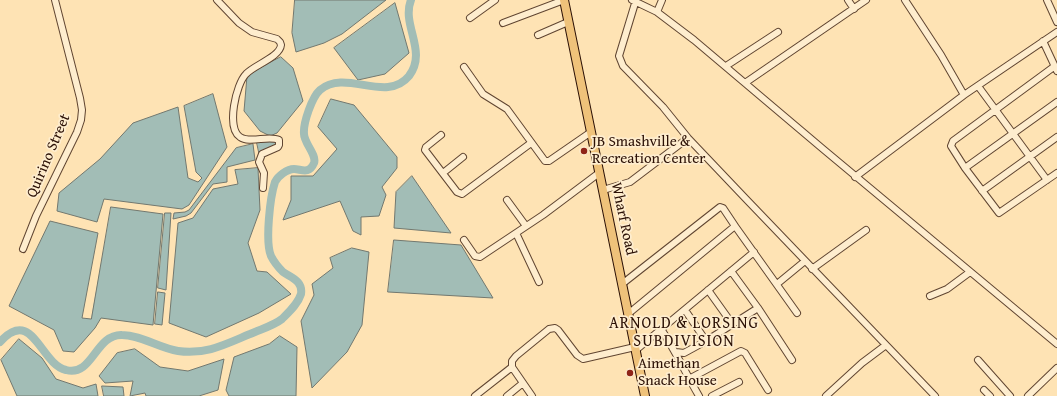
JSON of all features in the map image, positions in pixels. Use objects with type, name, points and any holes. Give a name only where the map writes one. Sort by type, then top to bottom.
[{"type":"main road","name":"Wharf Road","points":[[564,0],[645,396]]},
{"type":"street","name":"Quirino Street","points":[[23,249],[36,216],[73,141],[81,120],[82,110],[80,98],[55,0]]},
{"type":"street","points":[[217,0],[240,23],[252,32],[277,39],[281,45],[278,52],[243,77],[235,102],[234,124],[235,132],[239,136],[245,140],[269,140],[275,138],[279,140],[278,147],[262,154],[259,162],[264,173],[263,188]]},
{"type":"street","points":[[470,18],[494,0]]},
{"type":"street","points":[[503,23],[564,0]]},
{"type":"street","points":[[657,12],[662,0]]},
{"type":"street","points":[[848,0],[854,9]]},
{"type":"street","points":[[745,83],[866,0]]},
{"type":"street","points":[[905,0],[941,55],[964,95]]},
{"type":"street","points":[[1047,0],[1057,22]]},
{"type":"street","points":[[933,395],[688,138],[663,107],[623,66],[619,56],[635,1],[657,12],[670,21],[726,66],[855,176],[1057,344]]},
{"type":"street","points":[[538,35],[568,22]]},
{"type":"street","points":[[726,66],[778,32]]},
{"type":"street","points":[[855,176],[964,95],[1057,32]]},
{"type":"street","points":[[1043,41],[1056,69],[996,110],[951,144],[952,149],[965,168],[1000,214],[1057,173]]},
{"type":"street","points":[[464,67],[483,94],[507,109],[543,159],[547,162],[591,132]]},
{"type":"street","points":[[978,86],[1047,180]]},
{"type":"street","points":[[965,168],[1057,102]]},
{"type":"street","points":[[441,135],[426,147],[425,150],[460,194],[464,194],[501,164],[531,143]]},
{"type":"street","points":[[982,192],[1057,137]]},
{"type":"street","points":[[603,190],[630,182],[688,138]]},
{"type":"street","points":[[443,173],[463,157]]},
{"type":"street","points":[[464,240],[475,256],[480,257],[526,226],[599,173]]},
{"type":"street","points":[[507,200],[526,226]]},
{"type":"street","points":[[622,284],[720,207],[723,208],[797,313]]},
{"type":"street","points":[[628,314],[735,226]]},
{"type":"street","points":[[812,268],[866,230]]},
{"type":"street","points":[[516,233],[539,282]]},
{"type":"street","points":[[532,396],[512,367],[512,361],[549,328],[558,330],[577,356],[583,359],[635,349],[685,310],[754,252]]},
{"type":"street","points":[[777,284],[805,261]]},
{"type":"street","points":[[731,270],[792,360]]},
{"type":"street","points":[[930,296],[947,289],[970,272]]},
{"type":"street","points":[[708,290],[733,325]]},
{"type":"street","points":[[676,352],[684,354],[733,325],[758,308]]},
{"type":"street","points":[[685,310],[706,341]]},
{"type":"street","points":[[661,329],[676,352],[699,396]]},
{"type":"street","points":[[826,396],[862,363],[886,345]]},
{"type":"street","points":[[690,379],[741,351],[745,353],[768,390]]},
{"type":"street","points":[[978,360],[1010,396]]},
{"type":"street","points":[[475,396],[512,367]]},
{"type":"street","points":[[1028,396],[1057,368]]},
{"type":"street","points":[[712,396],[739,382]]},
{"type":"street","points":[[507,396],[523,383]]},
{"type":"street","points":[[984,390],[990,396]]},
{"type":"water","points":[[295,0],[386,0],[342,34],[324,43],[296,52],[292,33]]},
{"type":"water","points":[[395,3],[409,53],[385,74],[358,80],[334,48]]},
{"type":"water","points":[[281,57],[293,68],[303,101],[277,133],[270,136],[260,131],[244,111],[247,76]]},
{"type":"water","points":[[213,94],[227,147],[189,205],[182,209],[104,199],[97,222],[57,211],[59,193],[100,159],[133,123],[178,107],[188,178],[198,182],[202,178],[196,172],[184,106]]},
{"type":"water","points":[[331,99],[354,105],[397,157],[397,168],[382,187],[386,195],[379,216],[361,217],[361,235],[353,231],[340,201],[283,220],[291,200],[291,176],[313,176],[337,149],[318,127]]},
{"type":"water","points":[[256,138],[275,139],[278,144],[260,157]]},
{"type":"water","points":[[253,144],[255,160],[227,167],[227,182],[213,184],[191,213],[186,216],[173,219],[174,213],[189,210],[236,148]]},
{"type":"water","points":[[258,168],[260,210],[248,243],[257,271],[267,272],[291,294],[259,313],[206,337],[169,323],[178,223],[193,218],[213,189],[238,184],[235,170]]},
{"type":"water","points":[[412,176],[451,233],[394,228],[396,192]]},
{"type":"water","points":[[111,207],[163,214],[153,325],[101,318],[95,328],[74,352],[63,351],[54,330],[9,306],[50,221],[98,233],[82,318],[91,319]]},
{"type":"water","points":[[165,213],[171,213],[166,290],[158,288]]},
{"type":"water","points":[[394,240],[461,245],[493,298],[388,292]]},
{"type":"water","points":[[352,248],[369,252],[362,325],[347,352],[312,388],[301,321],[314,295],[312,284],[333,268],[330,258]]},
{"type":"water","points":[[158,292],[165,293],[162,325],[155,324]]},
{"type":"water","points":[[280,336],[297,347],[296,396],[229,396],[226,390],[234,357],[269,344]]},
{"type":"water","points":[[19,339],[42,358],[56,379],[83,388],[96,384],[98,396],[17,396],[1,360]]},
{"type":"water","points":[[135,349],[160,367],[188,371],[224,359],[218,390],[199,396],[146,396],[145,393],[130,396],[133,381],[105,383],[99,376],[117,353]]},
{"type":"water","points":[[102,386],[123,387],[124,396],[104,396]]},
{"type":"waterway","points":[[0,342],[11,333],[21,330],[29,333],[57,366],[66,370],[75,370],[88,362],[100,347],[113,337],[122,335],[136,337],[178,351],[198,351],[224,345],[271,326],[282,319],[298,301],[301,290],[299,283],[283,272],[277,265],[271,256],[269,249],[268,230],[271,198],[275,182],[280,175],[291,169],[307,170],[310,169],[314,163],[314,156],[306,141],[304,129],[311,104],[320,90],[330,84],[342,82],[389,87],[400,84],[409,76],[414,67],[416,57],[409,19],[411,0]]},
{"type":"place","name":"JB Smashville & Recreation Center","points":[[584,151]]},
{"type":"place","name":"Aimethan Snack House","points":[[630,373]]},
{"type":"district","name":"ARNOLD & LORSING SUBDIVISION","points":[[684,333]]}]
